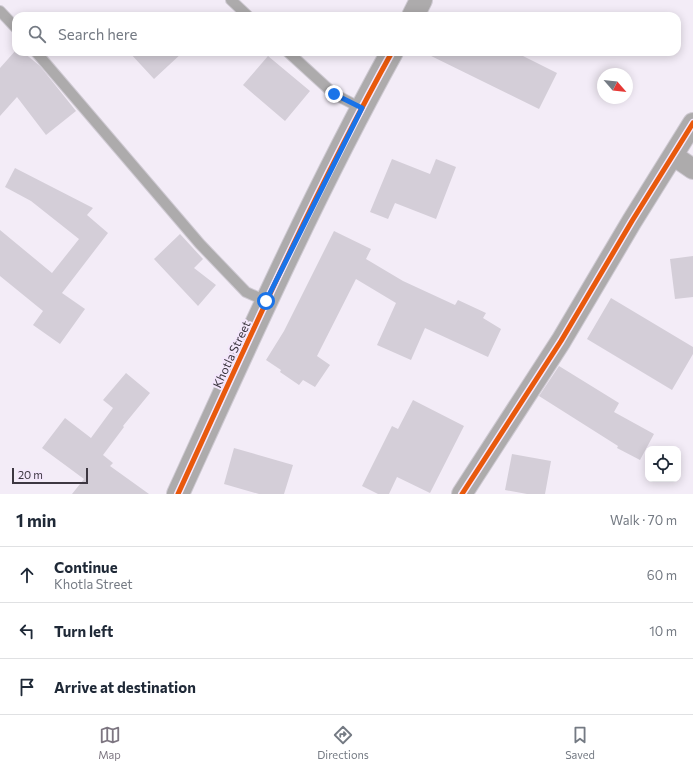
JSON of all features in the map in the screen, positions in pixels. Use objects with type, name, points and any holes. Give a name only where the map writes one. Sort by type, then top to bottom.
[{"type":"street","points":[[415,12],[422,0]]},
{"type":"street","name":"Khotla Street","points":[[178,494],[266,301],[362,108],[390,56]]},
{"type":"street","points":[[462,494],[561,341],[632,221],[674,156],[693,123]]},
{"type":"street","points":[[674,156],[693,169]]},
{"type":"lane","points":[[231,0],[244,12]]},
{"type":"lane","points":[[0,11],[12,24]]},
{"type":"lane","points":[[39,56],[200,244],[246,292],[266,301]]},
{"type":"lane","points":[[292,56],[334,94],[362,108]]},
{"type":"building","points":[[12,54],[12,56],[28,56],[40,66],[76,111],[46,135],[17,97],[0,116],[0,68]]},
{"type":"building","points":[[133,56],[179,56],[154,79]]},
{"type":"building","points":[[268,56],[310,91],[285,121],[243,85]]},
{"type":"building","points":[[431,56],[523,56],[557,73],[539,109]]},
{"type":"building","points":[[392,159],[430,174],[436,159],[456,167],[436,219],[395,203],[388,219],[370,212]]},
{"type":"building","points":[[15,168],[93,208],[87,215],[108,233],[62,293],[85,309],[60,344],[33,325],[43,311],[0,276],[0,230],[52,273],[79,239],[31,201],[5,187]]},
{"type":"building","points":[[334,231],[371,249],[366,259],[403,281],[455,305],[458,300],[486,313],[483,318],[501,329],[488,357],[425,328],[411,360],[377,345],[396,303],[356,279],[317,356],[330,365],[315,387],[303,380],[299,385],[280,372],[281,370],[266,360],[284,331]]},
{"type":"building","points":[[180,234],[203,259],[194,268],[216,285],[198,306],[154,259]]},
{"type":"building","points":[[693,256],[693,297],[675,299],[670,259]]},
{"type":"building","points":[[611,298],[693,347],[693,354],[672,390],[587,339]]},
{"type":"building","points":[[559,366],[619,403],[614,412],[654,434],[648,446],[645,446],[645,451],[640,460],[617,448],[618,446],[539,396]]},
{"type":"building","points":[[126,373],[150,393],[123,426],[124,427],[103,455],[113,463],[110,466],[149,494],[72,494],[84,479],[42,448],[65,418],[91,438],[113,408],[103,400]]},
{"type":"building","points":[[413,400],[464,426],[430,493],[397,477],[389,494],[378,494],[362,486],[392,426],[398,429]]},
{"type":"building","points":[[234,448],[293,465],[284,494],[259,494],[224,484]]},
{"type":"building","points":[[512,454],[551,461],[545,494],[527,494],[505,490]]},
{"type":"cycle path","points":[[178,494],[308,215],[390,56]]},
{"type":"cycle path","points":[[462,494],[561,341],[632,221],[693,123]]},
{"type":"route","points":[[266,301],[362,108],[334,94]]}]
